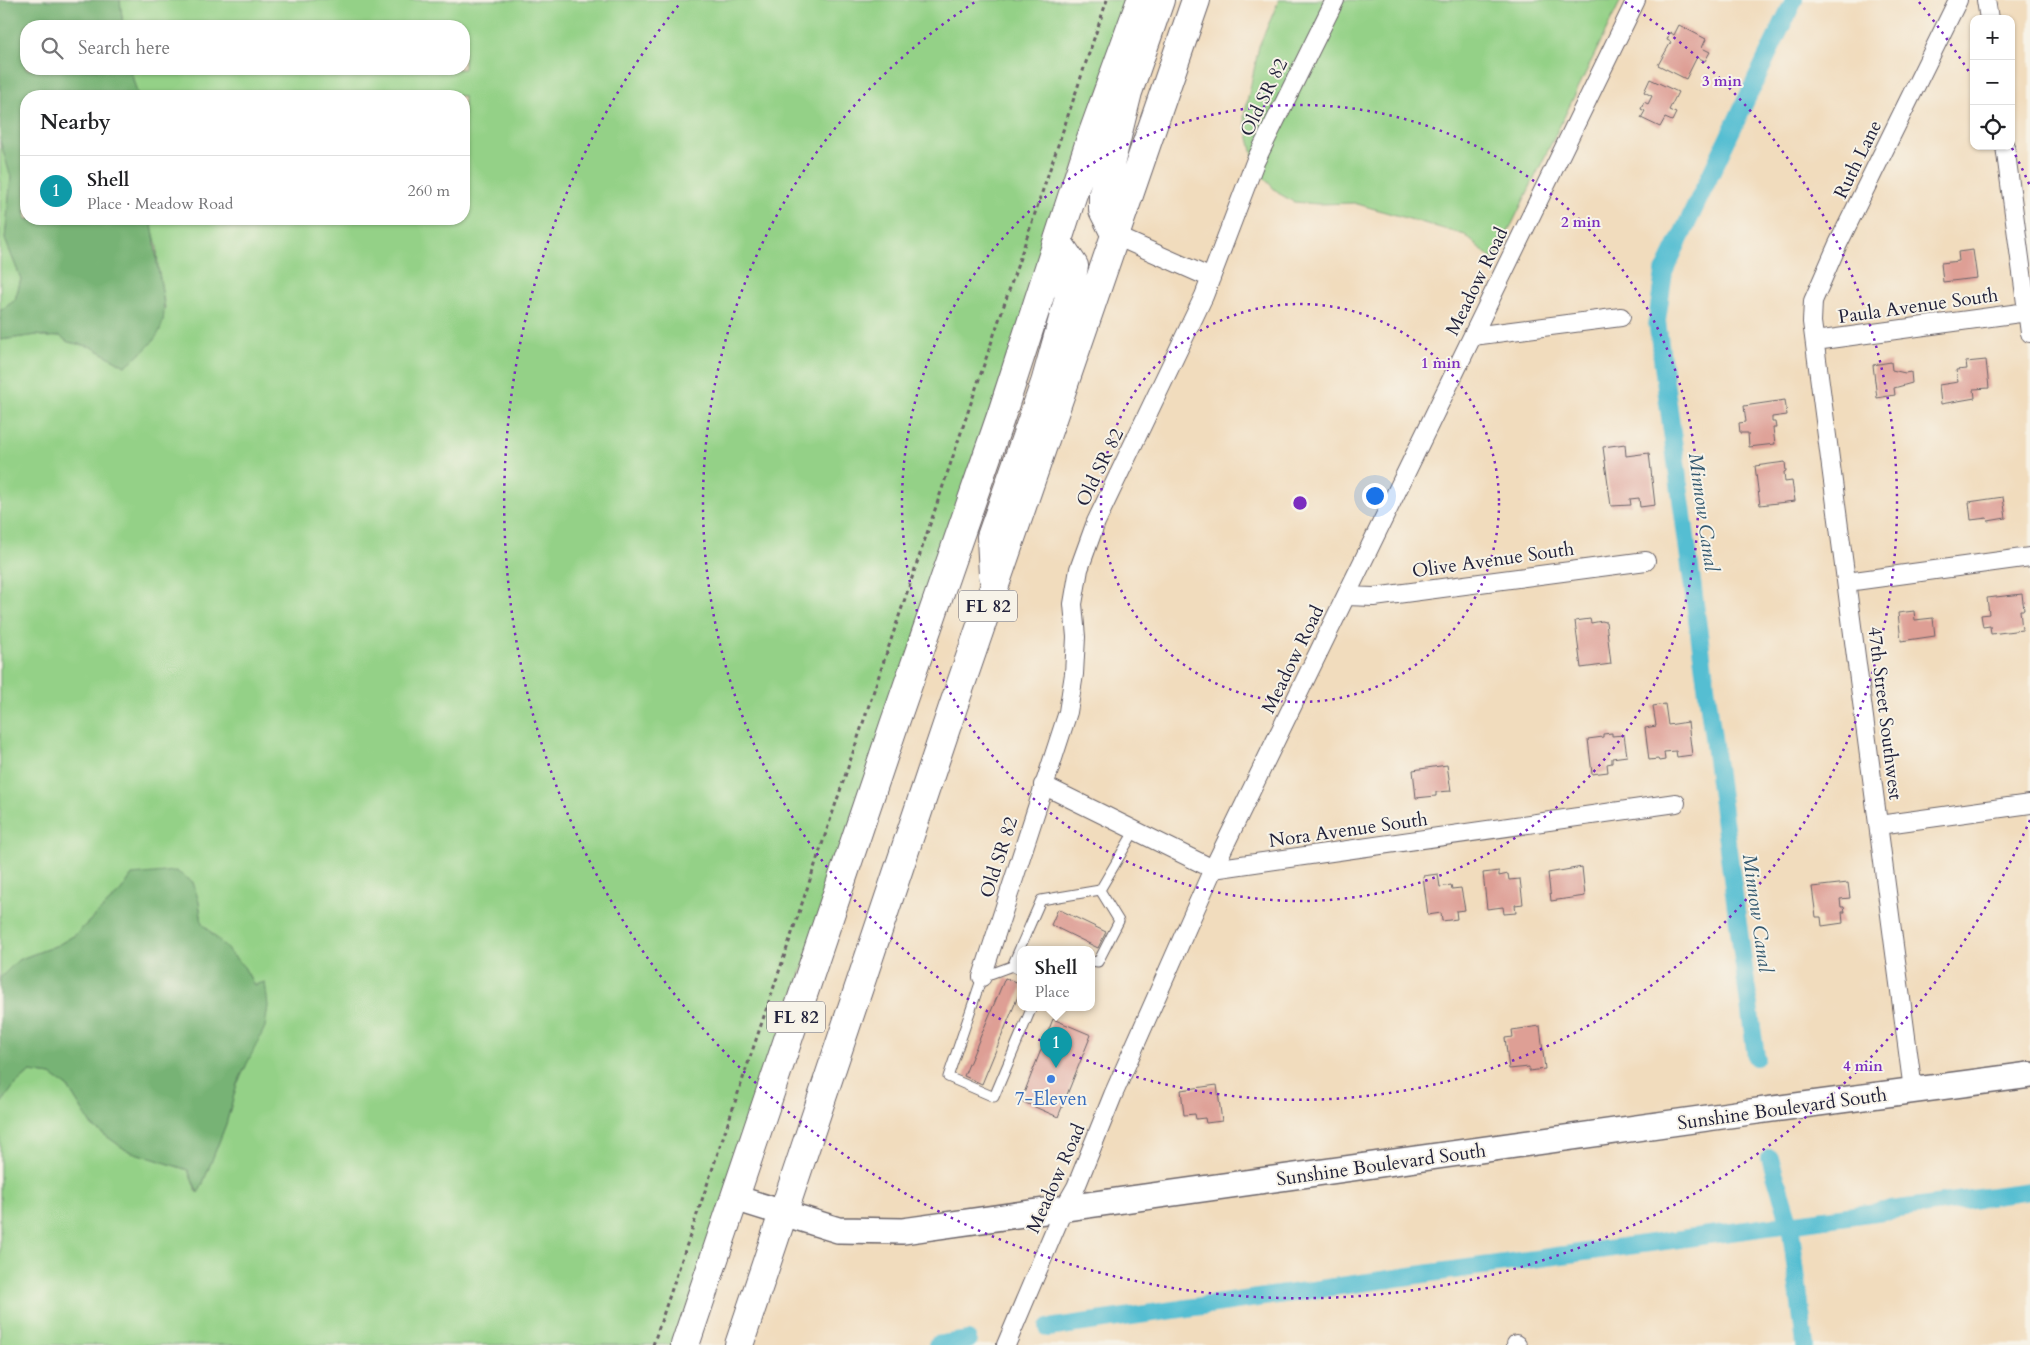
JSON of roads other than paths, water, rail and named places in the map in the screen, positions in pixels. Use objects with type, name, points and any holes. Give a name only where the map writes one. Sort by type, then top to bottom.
[{"type":"highway","name":"FL 82","points":[[685,1345],[894,725],[1002,413],[1090,141],[1141,0]]},
{"type":"highway","points":[[1116,236],[1103,210],[1103,192],[1128,92],[1160,0]]},
{"type":"highway","name":"FL 82","points":[[739,1345],[993,592],[1196,0]]},
{"type":"highway","points":[[993,592],[991,537],[1045,383],[1068,301],[1074,266],[1058,242]]},
{"type":"street","name":"Old SR 82","points":[[982,977],[1068,712],[1074,674],[1076,637],[1074,604],[1079,569],[1096,522],[1204,296],[1255,162],[1335,0]]},
{"type":"street","name":"Meadow Road","points":[[1006,1345],[1064,1208],[1076,1187],[1113,1095],[1213,869],[1636,0]]},
{"type":"street","name":"Ruth Lane","points":[[1815,341],[1812,322],[1813,301],[1837,246],[1958,0]]},
{"type":"street","points":[[1986,0],[1988,15]]},
{"type":"street","points":[[2006,150],[2030,333]]},
{"type":"street","points":[[1116,236],[1211,278]]},
{"type":"street","name":"Paula Avenue South","points":[[1815,341],[2027,312]]},
{"type":"street","points":[[1473,336],[1621,317]]},
{"type":"street","name":"47th Street Southwest","points":[[1815,341],[1912,1090]]},
{"type":"street","points":[[1847,582],[2030,557]]},
{"type":"street","name":"Olive Avenue South","points":[[1346,596],[1374,597],[1646,561]]},
{"type":"street","points":[[1044,785],[1213,869]]},
{"type":"street","name":"Nora Avenue South","points":[[1213,869],[1676,803]]},
{"type":"street","points":[[1879,825],[2030,804]]},
{"type":"street","name":"Sunshine Boulevard South","points":[[735,1198],[838,1230],[881,1232],[913,1230],[2030,1075]]},
{"type":"lane","points":[[1100,890],[1135,830]]},
{"type":"lane","points":[[1095,962],[1098,962],[1119,921],[1100,890]]},
{"type":"lane","points":[[1021,946],[1041,900],[1100,890]]},
{"type":"lane","points":[[1017,955],[1012,966],[982,977],[948,1077],[994,1097],[1030,1011]]},
{"type":"lane","points":[[1012,966],[1017,969]]},
{"type":"waterway","name":"Minnow Canal","points":[[1756,1057],[1657,321],[1664,272],[1794,0]]},
{"type":"waterway","points":[[1770,1158],[1790,1224],[1805,1345]]},
{"type":"waterway","points":[[1048,1328],[1417,1275],[2030,1191]]},
{"type":"waterway","points":[[937,1345],[968,1340]]},
{"type":"place","name":"Shell","points":[[1056,1068]]},
{"type":"place","name":"7-Eleven","points":[[1051,1079]]}]
